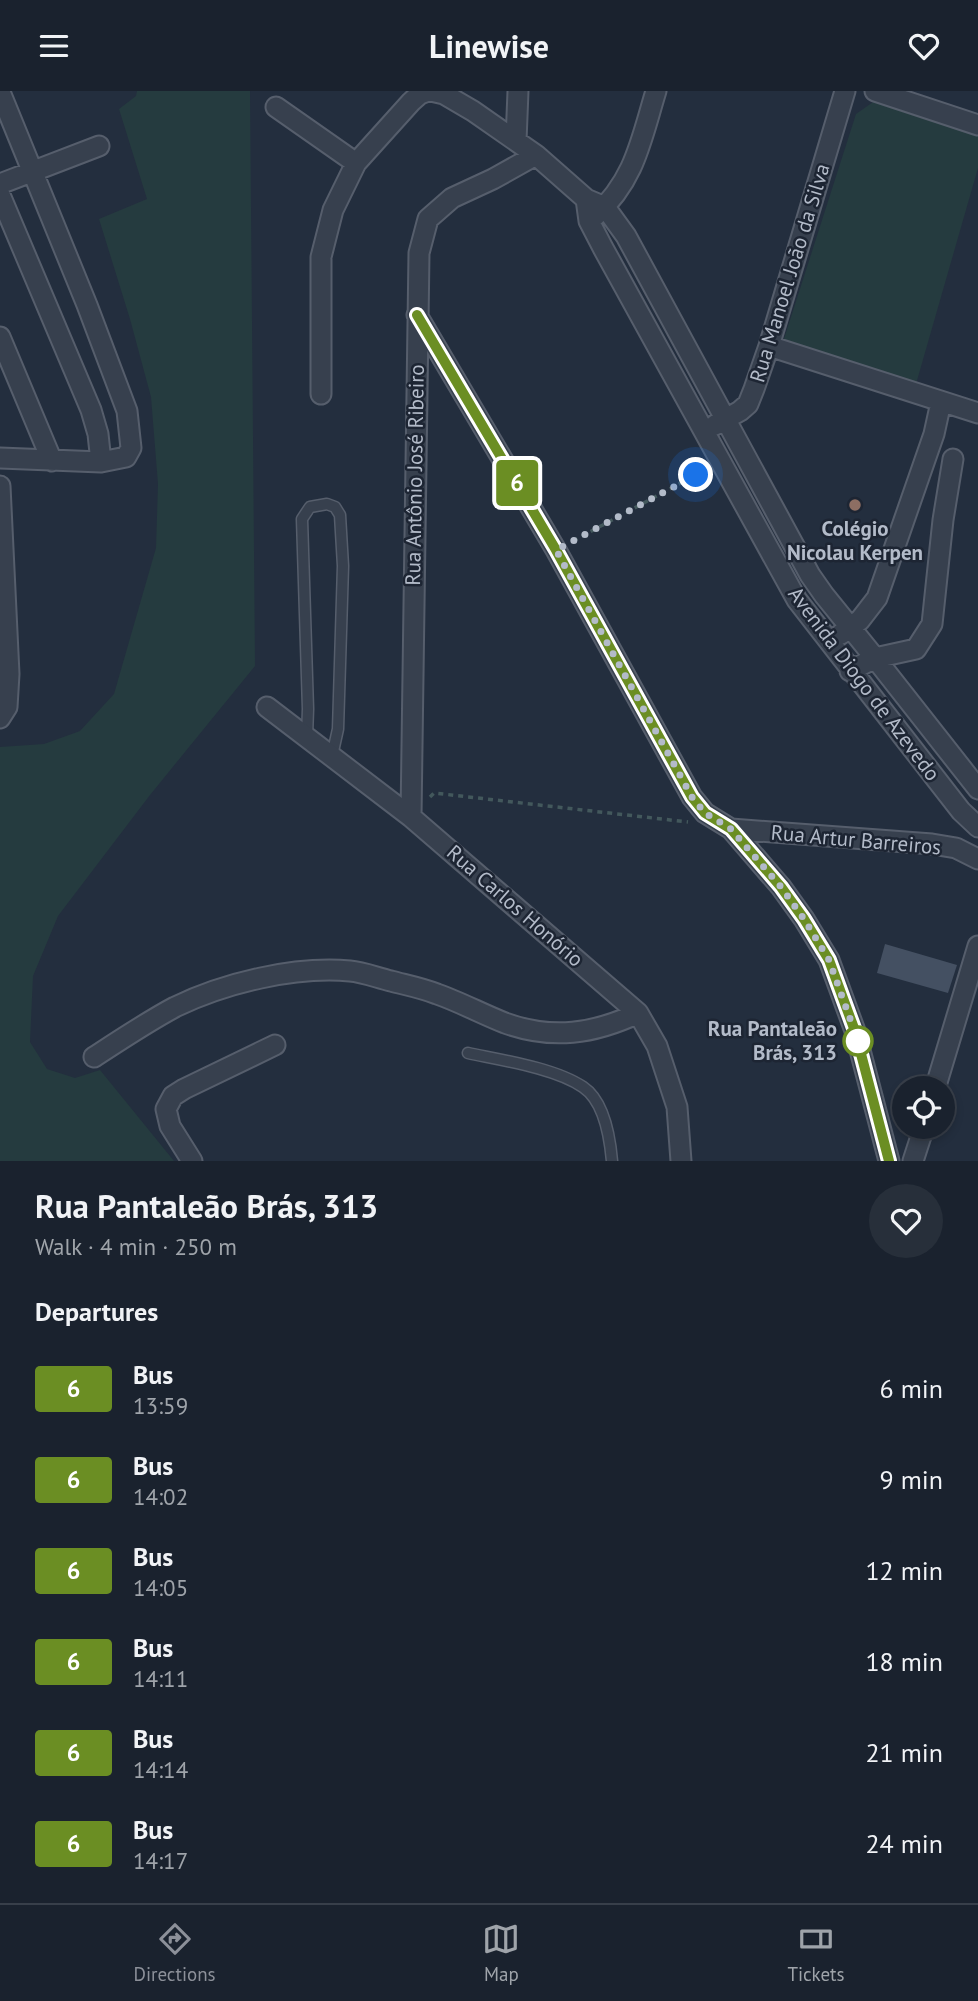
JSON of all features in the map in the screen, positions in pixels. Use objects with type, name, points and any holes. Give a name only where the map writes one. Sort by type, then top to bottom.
[{"type":"street","points":[[321,394],[321,257],[333,210],[356,163],[420,94],[430,91],[444,94],[536,155],[586,199],[605,207]]},
{"type":"street","points":[[516,141],[518,91]]},
{"type":"street","points":[[589,221],[622,187],[632,167],[656,91]]},
{"type":"street","name":"Rua Manoel João da Silva","points":[[703,431],[726,420],[748,404],[769,346],[845,91]]},
{"type":"street","points":[[875,91],[978,125]]},
{"type":"street","points":[[0,92],[127,411],[131,448],[126,457],[101,462],[0,459]]},
{"type":"street","points":[[276,107],[356,163]]},
{"type":"street","points":[[0,184],[99,146]]},
{"type":"street","name":"Rua Antônio José Ribeiro","points":[[411,817],[419,253],[428,219],[452,198],[536,155]]},
{"type":"street","points":[[0,195],[91,410],[98,434],[101,462]]},
{"type":"street","name":"Avenida Diogo de Azevedo","points":[[586,199],[589,221],[797,600],[961,811],[978,827]]},
{"type":"street","name":"Avenida Diogo de Azevedo","points":[[605,207],[625,236],[810,575],[978,789]]},
{"type":"street","points":[[417,315],[556,550],[692,797],[705,813],[731,829],[781,887],[829,960],[855,1031],[889,1161]]},
{"type":"street","points":[[0,337],[52,461]]},
{"type":"street","points":[[769,346],[978,413]]},
{"type":"street","points":[[828,642],[851,628],[877,598],[934,434],[941,402]]},
{"type":"street","points":[[720,463],[738,442]]},
{"type":"street","points":[[850,671],[875,658],[916,649],[932,624],[943,520],[953,460]]},
{"type":"street","points":[[0,486],[9,674],[7,707],[0,717]]},
{"type":"street","name":"Rua Carlos Honório","points":[[267,707],[411,817],[638,1013],[657,1045],[677,1107],[681,1161]]},
{"type":"street","name":"Rua Artur Barreiros","points":[[731,829],[932,844],[956,848],[978,859]]},
{"type":"street","points":[[939,1076],[978,946]]},
{"type":"street","points":[[94,1057],[145,1024],[209,993],[258,979],[305,971],[351,971],[363,974],[435,993],[507,1023],[544,1033],[573,1033],[597,1029],[638,1013]]},
{"type":"street","points":[[192,1161],[170,1126],[166,1109],[173,1096],[275,1045]]},
{"type":"street","points":[[913,1161],[920,1139]]},
{"type":"lane","points":[[307,737],[302,519],[310,507],[327,504],[335,507],[340,515],[344,566],[338,729],[332,756]]},
{"type":"lane","points":[[468,1053],[548,1071],[584,1088],[601,1110],[610,1139],[612,1161]]},
{"type":"path","points":[[556,550],[720,463]]},
{"type":"path","points":[[411,817],[434,793],[689,822]]},
{"type":"green space","points":[[137,91],[250,91],[255,666],[150,795],[58,916],[33,976],[30,1042],[47,1069],[75,1078],[100,1070],[174,1161],[0,1161],[0,747],[44,744],[80,731],[114,694],[156,548],[158,484],[151,397],[99,219],[147,199],[119,109],[136,96]]},
{"type":"green space","points":[[876,100],[978,133],[978,168],[916,384],[783,342],[856,114]]},
{"type":"building","points":[[885,944],[957,965],[948,993],[877,973]]},
{"type":"bus line","name":"6","points":[[417,315],[556,550],[692,797],[705,813],[731,829],[781,887],[829,960],[855,1031],[889,1161]]},
{"type":"place","name":"Colégio Nicolau Kerpen","points":[[855,505]]},
{"type":"place","name":"Rua Pantaleão Brás, 313","points":[[858,1041]]},
{"type":"route","points":[[696,475],[556,550],[692,797],[705,813],[731,829],[781,887],[804,919],[829,960],[858,1041]]}]
